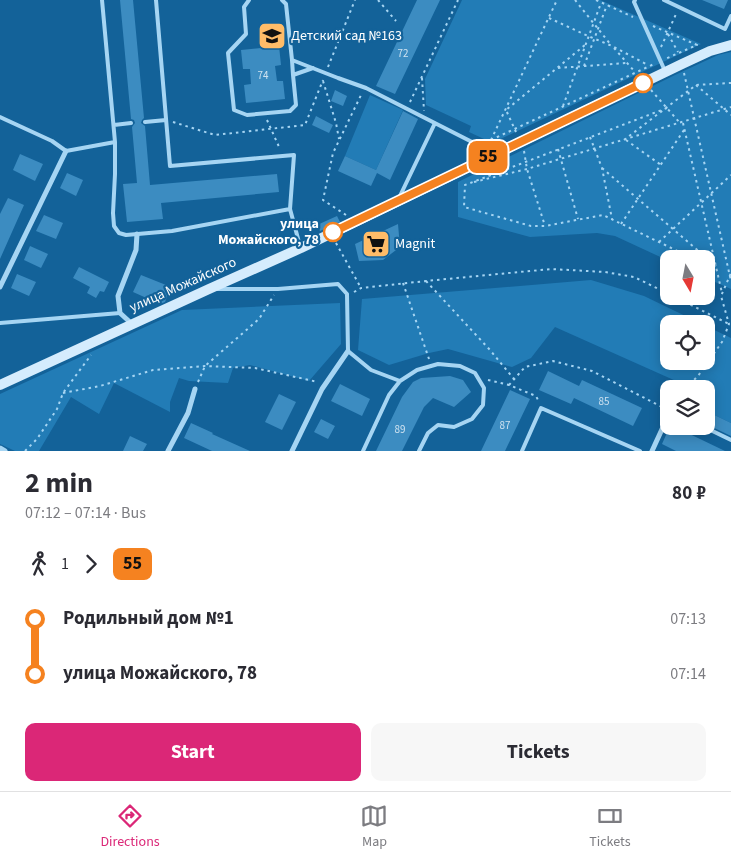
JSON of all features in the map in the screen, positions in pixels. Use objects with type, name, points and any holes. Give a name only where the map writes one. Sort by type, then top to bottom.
[{"type":"main road","name":"улица Можайского","points":[[0,385],[301,248],[666,72],[710,52],[731,45]]},
{"type":"street","points":[[0,287],[66,151]]},
{"type":"street","points":[[132,324],[120,313],[118,296],[136,250],[137,234]]},
{"type":"street","points":[[292,451],[322,389],[348,351]]},
{"type":"street","points":[[168,451],[188,413],[194,389]]},
{"type":"street","points":[[652,451],[660,434]]},
{"type":"street","points":[[0,448],[5,451]]},
{"type":"lane","points":[[102,0],[115,142],[114,226],[119,232],[126,235],[172,231],[290,209]]},
{"type":"lane","points":[[156,0],[170,166],[294,155],[290,209],[301,248]]},
{"type":"lane","points":[[249,0],[244,6],[246,34],[228,53],[234,110],[247,115],[290,111],[296,105],[286,4],[282,0]]},
{"type":"lane","points":[[635,0],[634,2],[642,22],[666,72]]},
{"type":"lane","points":[[664,0],[725,29],[731,16]]},
{"type":"lane","points":[[292,60],[366,88],[476,144],[482,148],[487,157]]},
{"type":"lane","points":[[293,75],[313,68]]},
{"type":"lane","points":[[0,117],[52,140],[66,151],[115,142]]},
{"type":"lane","points":[[145,122],[166,120]]},
{"type":"lane","points":[[114,125],[131,123]]},
{"type":"lane","points":[[398,201],[435,123]]},
{"type":"lane","points":[[209,289],[278,290],[338,284],[347,294],[348,351],[371,370],[400,381]]},
{"type":"lane","points":[[0,324],[120,313]]},
{"type":"lane","points":[[362,451],[389,395],[400,381],[417,370],[438,364],[460,366],[475,373],[484,388],[483,405],[478,412],[472,419],[454,427],[438,425],[428,433],[419,451]]},
{"type":"lane","points":[[522,451],[541,408],[640,451]]},
{"type":"lane","points":[[715,432],[731,440]]},
{"type":"path","points":[[378,0],[396,21]]},
{"type":"path","points":[[408,109],[458,0]]},
{"type":"path","points":[[557,0],[491,140],[515,131],[563,106],[697,44],[642,22],[596,0]]},
{"type":"path","points":[[575,0],[635,72]]},
{"type":"path","points":[[563,106],[601,2]]},
{"type":"path","points":[[584,66],[608,5]]},
{"type":"path","points":[[657,56],[679,7]]},
{"type":"path","points":[[549,18],[612,46],[649,66]]},
{"type":"path","points":[[668,32],[678,53]]},
{"type":"path","points":[[506,110],[585,44]]},
{"type":"path","points":[[556,68],[627,63]]},
{"type":"path","points":[[422,77],[424,113]]},
{"type":"path","points":[[166,120],[215,135],[305,125],[323,80]]},
{"type":"path","points":[[645,82],[681,123],[684,129],[722,293],[721,296],[730,324],[722,342],[694,380]]},
{"type":"path","points":[[622,141],[696,86],[731,82]]},
{"type":"path","points":[[696,86],[731,115]]},
{"type":"path","points":[[346,215],[324,200],[333,154],[360,96],[366,88]]},
{"type":"path","points":[[688,92],[731,281]]},
{"type":"path","points":[[465,185],[626,140],[731,107]]},
{"type":"path","points":[[465,185],[667,108]]},
{"type":"path","points":[[506,110],[515,131]]},
{"type":"path","points":[[264,114],[284,156]]},
{"type":"path","points":[[621,224],[684,129]]},
{"type":"path","points":[[590,137],[602,168],[612,219]]},
{"type":"path","points":[[626,140],[661,165]]},
{"type":"path","points":[[558,149],[579,220]]},
{"type":"path","points":[[524,150],[527,169],[545,226]]},
{"type":"path","points":[[602,168],[716,268]]},
{"type":"path","points":[[659,242],[731,175]]},
{"type":"path","points":[[465,185],[464,207],[531,226],[545,226],[603,215],[675,250]]},
{"type":"path","points":[[335,241],[361,288]]},
{"type":"path","points":[[347,294],[361,288],[551,269],[605,272],[634,277],[660,290]]},
{"type":"path","points":[[722,293],[730,275]]},
{"type":"path","points":[[426,281],[514,378]]},
{"type":"path","points":[[403,283],[432,366]]},
{"type":"path","points":[[194,389],[205,366],[259,319],[278,290]]},
{"type":"path","points":[[691,305],[730,324]]},
{"type":"path","points":[[25,451],[37,439],[57,409],[63,393],[92,354],[99,339]]},
{"type":"path","points":[[509,385],[524,367],[552,361],[592,371],[660,405]]},
{"type":"path","points":[[63,393],[100,386],[153,370],[205,366],[255,368],[326,384]]},
{"type":"path","points":[[478,378],[509,385],[536,396],[541,408]]},
{"type":"shaded area","points":[[462,0],[600,0],[701,44],[492,143],[490,139],[484,139],[469,132],[471,126],[426,105],[425,79]]},
{"type":"shaded area","points":[[731,52],[731,289],[715,282],[715,250],[660,250],[660,257],[615,236],[597,233],[530,237],[458,217],[458,182],[718,55]]},
{"type":"shaded area","points":[[370,95],[403,110],[376,170],[345,156]]},
{"type":"shaded area","points":[[591,280],[644,296],[683,315],[660,315],[660,370],[715,370],[715,330],[731,338],[731,423],[715,415],[715,380],[674,380],[555,327],[531,358],[512,367],[448,349],[389,365],[358,350],[362,299]]},
{"type":"shaded area","points":[[340,303],[341,344],[309,381],[250,365],[233,368],[228,383],[189,381],[179,378],[170,402],[170,412],[114,383],[99,414],[71,397],[39,451],[15,451],[0,444],[0,394],[182,310]]},
{"type":"building","points":[[120,0],[133,0],[144,118],[141,123],[145,126],[150,185],[277,174],[279,192],[161,203],[163,219],[127,222],[123,184],[137,183],[132,127],[135,123],[131,119]]},
{"type":"building","points":[[417,0],[440,0],[395,94],[376,86]]},
{"type":"building","points":[[702,0],[728,0],[724,9]]},
{"type":"building","points":[[279,46],[281,65],[275,66],[277,81],[283,81],[285,99],[246,103],[244,85],[251,84],[250,69],[243,69],[241,50]]},
{"type":"building","points":[[335,90],[347,96],[343,106],[331,101]]},
{"type":"building","points":[[403,111],[418,119],[390,180],[377,173],[371,186],[338,171],[345,156],[376,170]]},
{"type":"building","points":[[316,116],[333,125],[329,133],[312,125]]},
{"type":"building","points":[[20,154],[43,164],[35,181],[13,170]]},
{"type":"building","points":[[67,173],[83,180],[76,196],[60,188]]},
{"type":"building","points":[[8,198],[24,205],[0,259],[0,214]]},
{"type":"building","points":[[44,215],[63,223],[56,239],[36,231]]},
{"type":"building","points":[[337,216],[340,222],[320,231],[317,225]]},
{"type":"building","points":[[398,224],[400,247],[383,260],[359,261],[355,244]]},
{"type":"building","points":[[30,246],[48,254],[41,268],[24,260]]},
{"type":"building","points":[[79,267],[109,282],[104,292],[100,291],[96,298],[87,293],[90,287],[73,278]]},
{"type":"building","points":[[17,274],[36,282],[29,296],[11,288]]},
{"type":"building","points":[[141,275],[171,287],[165,302],[160,304],[133,292]]},
{"type":"building","points":[[548,371],[579,386],[582,380],[642,408],[633,426],[574,398],[571,404],[539,390]]},
{"type":"building","points":[[450,376],[463,380],[471,392],[454,407],[433,398],[424,407],[402,451],[376,451],[402,397],[413,382],[421,378]]},
{"type":"building","points":[[340,384],[370,399],[362,416],[331,401]]},
{"type":"building","points":[[510,390],[530,399],[505,451],[481,451]]},
{"type":"building","points":[[279,394],[296,402],[282,430],[265,422]]},
{"type":"building","points":[[715,415],[731,423],[731,436],[715,428]]},
{"type":"building","points":[[321,419],[335,426],[328,439],[314,432]]},
{"type":"building","points":[[191,423],[250,451],[212,451],[184,438]]},
{"type":"building","points":[[666,435],[692,435],[725,451],[676,451],[662,444]]},
{"type":"building","points":[[130,436],[147,444],[143,451],[123,451]]},
{"type":"bus line","name":"55","points":[[333,232],[643,83]]},
{"type":"place","name":"Детский сад №163","points":[[272,36]]},
{"type":"place","name":"улица Можайского, 78","points":[[333,232]]},
{"type":"place","name":"Magnit","points":[[376,244]]}]
